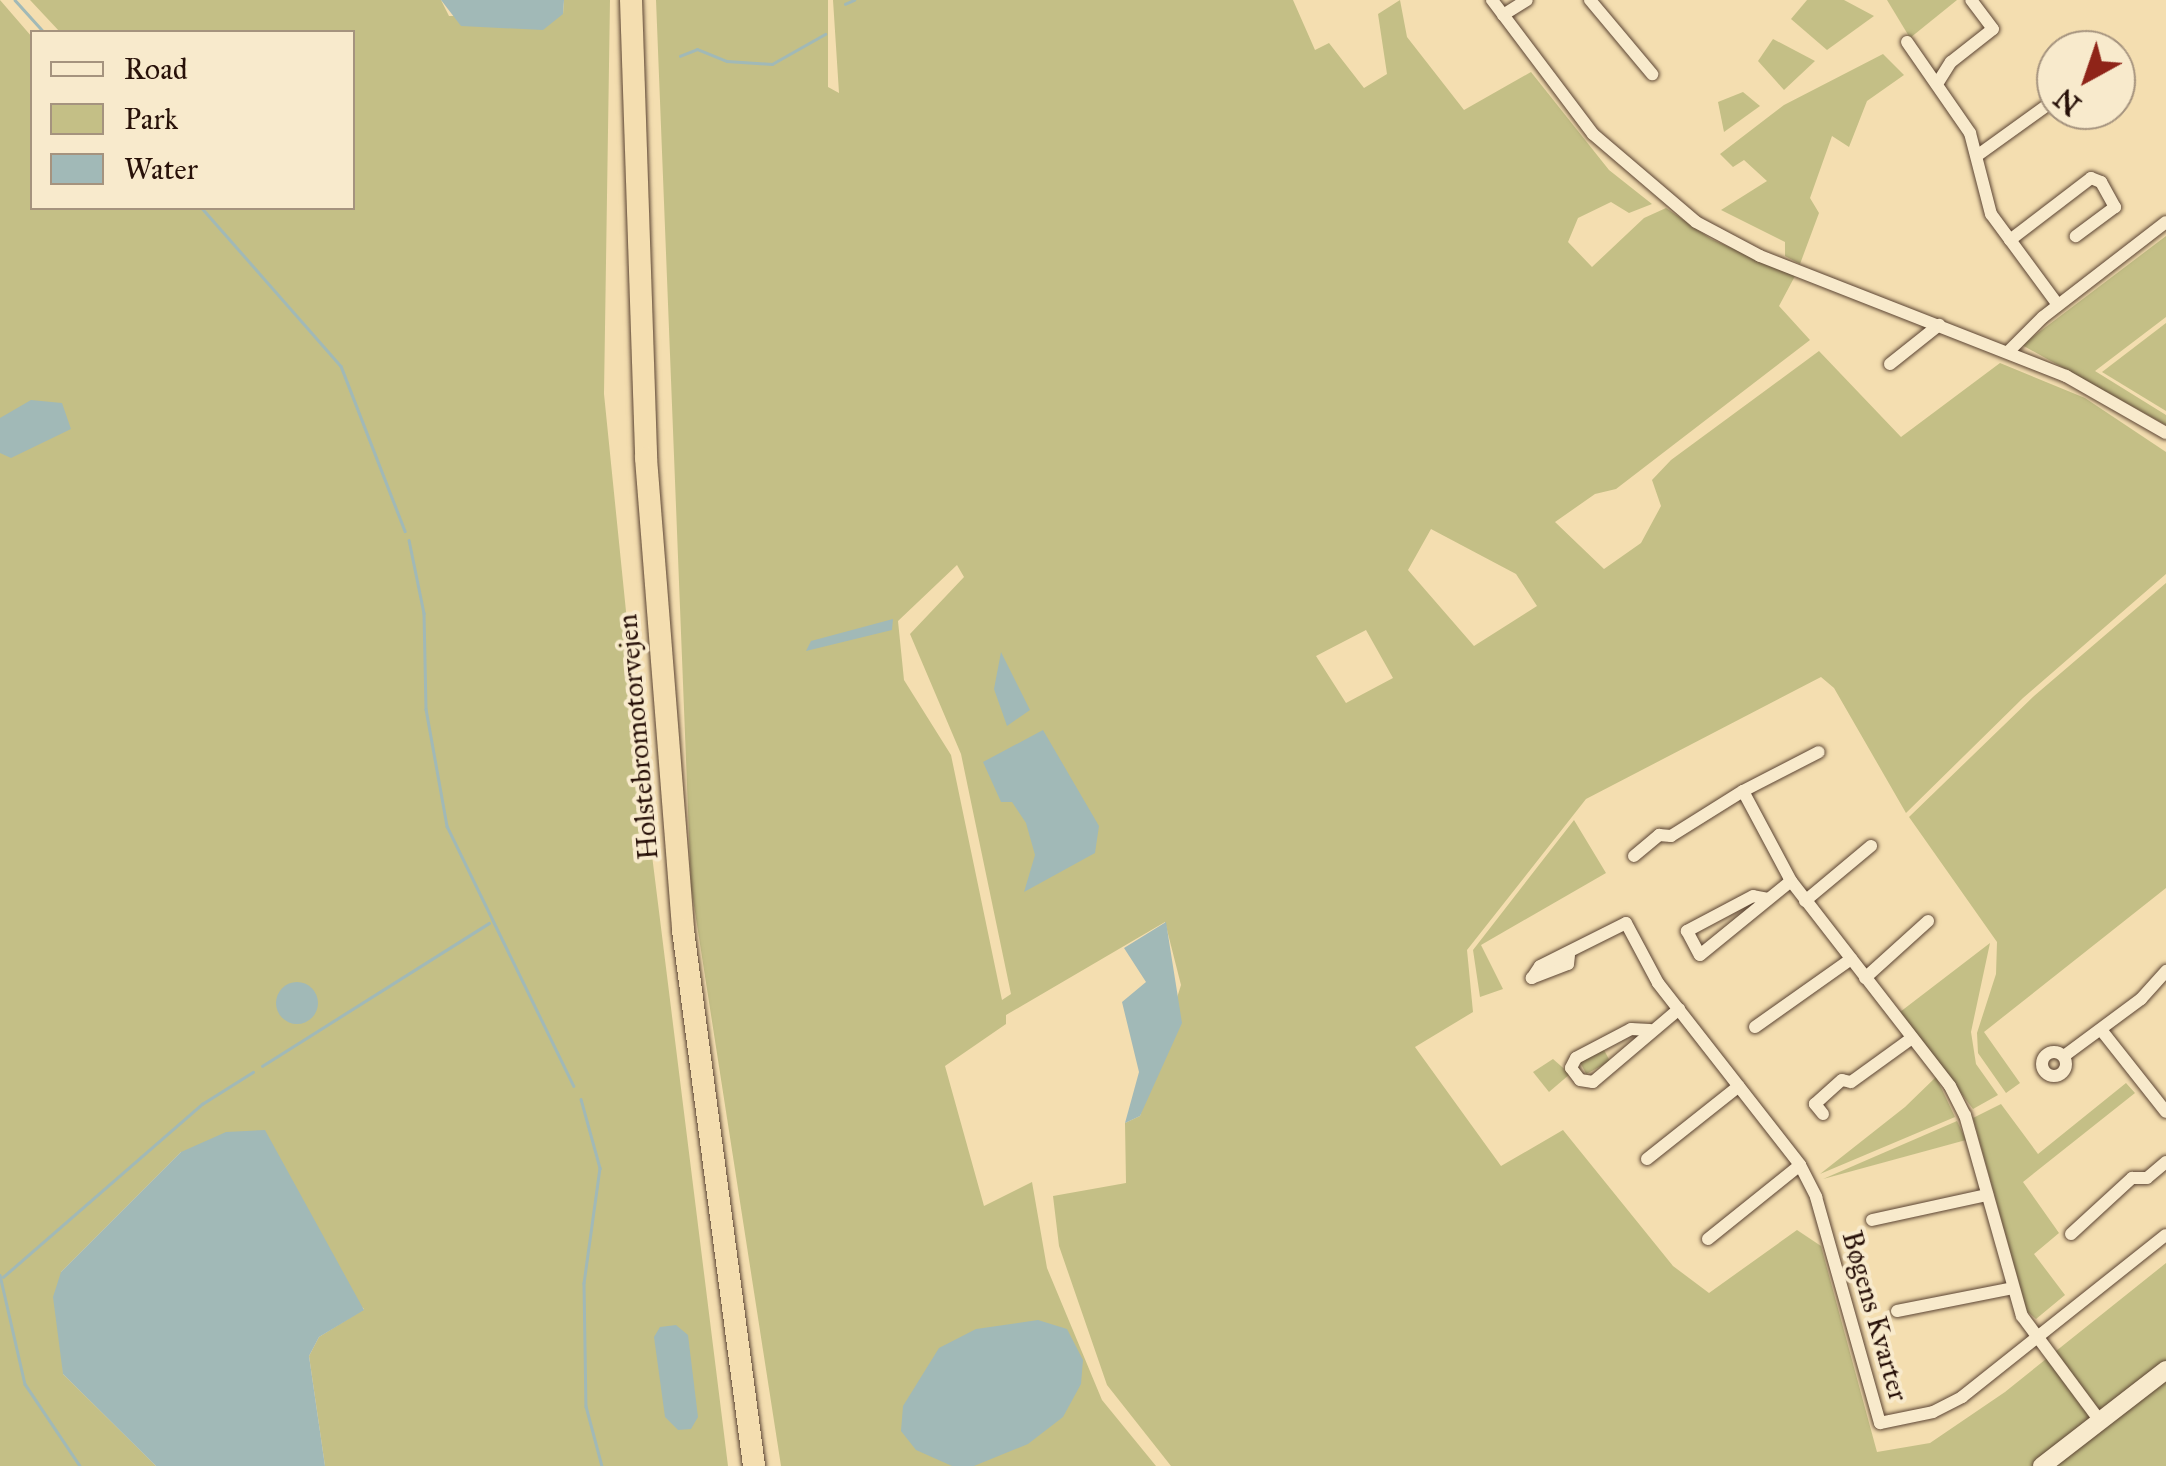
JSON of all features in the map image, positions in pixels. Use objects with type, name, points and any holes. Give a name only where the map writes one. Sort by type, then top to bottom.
[{"type":"highway","name":"Holstebromotorvejen","points":[[631,0],[646,458],[683,930],[754,1466]]},
{"type":"street","points":[[1492,0],[1627,169],[1696,222],[1760,256],[2008,352],[2166,433]]},
{"type":"street","points":[[1503,15],[1526,0]]},
{"type":"street","points":[[1590,0],[1652,74]]},
{"type":"street","points":[[1937,84],[1951,62],[1994,29],[1971,0]]},
{"type":"street","points":[[1907,42],[1937,84],[1978,155],[1987,203],[2058,304]]},
{"type":"street","points":[[1978,155],[2036,113]]},
{"type":"street","points":[[2010,240],[2091,178],[2101,182],[2115,207],[2076,236]]},
{"type":"street","points":[[2008,352],[2058,304],[2166,222]]},
{"type":"street","points":[[1890,364],[1938,325]]},
{"type":"street","points":[[1634,856],[1659,835],[1670,836],[1819,752]]},
{"type":"street","points":[[1744,791],[1791,881],[1912,1038],[1965,1115],[2013,1288],[2037,1338],[2100,1421]]},
{"type":"street","points":[[1805,901],[1873,849],[1862,834]]},
{"type":"street","points":[[1768,898],[1753,896],[1686,931],[1700,954],[1791,881]]},
{"type":"street","points":[[1865,978],[1928,921]]},
{"type":"street","name":"Bøgens Kvarter","points":[[1569,955],[1626,924],[1679,1010],[1800,1165],[1816,1197],[1880,1423],[1933,1412],[1962,1397],[2166,1235]]},
{"type":"street","points":[[1755,1027],[1851,959]]},
{"type":"street","points":[[2064,1056],[2102,1031],[2166,970]]},
{"type":"street","points":[[1650,1030],[1630,1029],[1576,1058],[1570,1068],[1580,1080],[1593,1082],[1650,1030],[1679,1010]]},
{"type":"street","points":[[2102,1031],[2166,1112]]},
{"type":"street","points":[[1823,1114],[1815,1104],[1842,1080],[1851,1082],[1912,1038]]},
{"type":"street","points":[[1647,1159],[1738,1086]]},
{"type":"street","points":[[2071,1234],[2122,1186],[2166,1162]]},
{"type":"street","points":[[1708,1240],[1800,1165]]},
{"type":"street","name":"Bøgens Kvarter","points":[[1872,1220],[1987,1195]]},
{"type":"street","name":"Bøgens Kvarter","points":[[1897,1311],[2013,1288]]},
{"type":"street","points":[[2042,1466],[2166,1370]]},
{"type":"green space","points":[[0,0],[30,35],[30,210],[355,210],[355,30],[58,30],[30,0],[441,0],[449,16],[563,14],[564,0],[610,0],[604,394],[645,799],[728,1466],[325,1466],[309,1356],[319,1337],[364,1309],[181,1152],[61,1272],[63,1374],[156,1466],[0,1466]]},
{"type":"green space","points":[[656,0],[828,0],[828,87],[839,93],[833,0],[1293,0],[1315,50],[1329,43],[1364,88],[1387,74],[1378,14],[1400,0],[1407,37],[1464,110],[1531,72],[1609,170],[1652,204],[1629,213],[1611,202],[1578,218],[1568,242],[1592,267],[1644,218],[1666,208],[1711,239],[1795,276],[1779,306],[1810,340],[1616,489],[1595,494],[1555,522],[1604,569],[1641,543],[1661,506],[1652,480],[1671,460],[1819,351],[1901,437],[2000,363],[2085,398],[2166,452],[2166,574],[2023,698],[1906,813],[1834,688],[1821,677],[1586,799],[1467,950],[1473,1012],[1415,1047],[1501,1166],[1563,1130],[1673,1266],[1709,1293],[1797,1230],[1821,1246],[1877,1452],[1930,1443],[2005,1392],[2166,1263],[2166,1364],[2032,1466],[1171,1466],[1107,1385],[1059,1246],[1053,1196],[1126,1183],[1125,1123],[1140,1116],[1181,985],[1165,922],[1006,1015],[1006,1024],[945,1066],[984,1206],[1032,1182],[1047,1268],[1102,1400],[1156,1466],[781,1466],[691,886]],"holes":[[[1431,529],[1516,574],[1537,606],[1474,646],[1408,570]],[[957,565],[964,577],[910,634],[961,754],[1011,994],[1002,1000],[951,755],[904,680],[898,621]],[[1366,630],[1393,678],[1346,703],[1316,656]]]},
{"type":"green space","points":[[1807,0],[1844,0],[1874,16],[1827,50],[1791,19]]},
{"type":"green space","points":[[1887,0],[1957,0],[1910,38]]},
{"type":"green space","points":[[1773,39],[1815,61],[1784,90],[1758,61]]},
{"type":"green space","points":[[1883,54],[1904,75],[1867,101],[1849,147],[1832,136],[1810,198],[1819,213],[1800,264],[1785,256],[1785,242],[1721,210],[1767,181],[1744,160],[1733,167],[1720,154],[1784,105]]},
{"type":"green space","points":[[1743,92],[1760,106],[1724,132],[1718,102]]},
{"type":"green space","points":[[2166,236],[2166,317],[2095,371],[2166,415],[2166,425],[2022,345]]},
{"type":"green space","points":[[2166,323],[2166,411],[2102,372]]},
{"type":"green space","points":[[2166,583],[2166,888],[1984,1032],[2020,1083],[2006,1093],[1978,1053],[1977,1033],[1996,974],[1997,942],[1909,817],[2034,696]]},
{"type":"green space","points":[[1574,820],[1606,873],[1481,945],[1503,989],[1480,997],[1473,950]]},
{"type":"green space","points":[[1990,943],[1971,1032],[1976,1064],[1998,1095],[1973,1109],[1900,1012]]},
{"type":"green space","points":[[1603,1048],[1610,1061],[1586,1074],[1579,1061]]},
{"type":"green space","points":[[1553,1059],[1570,1074],[1549,1092],[1533,1072]]},
{"type":"green space","points":[[1936,1077],[1955,1117],[1820,1174],[1905,1107]]},
{"type":"green space","points":[[2126,1083],[2135,1093],[2023,1182],[2059,1233],[2034,1254],[2065,1295],[2036,1319],[2027,1311],[1973,1118],[2001,1104],[2038,1154]]},
{"type":"green space","points":[[1957,1121],[1966,1140],[1823,1179]]},
{"type":"green space","points":[[2166,1377],[2166,1466],[2054,1466]]},
{"type":"water","points":[[441,0],[564,0],[563,14],[543,30],[461,26]]},
{"type":"water","points":[[31,400],[62,403],[71,429],[11,458],[0,453],[0,418]]},
{"type":"water","points":[[893,619],[892,630],[806,651],[811,641]]},
{"type":"water","points":[[1001,652],[1030,710],[1007,726],[994,689]]},
{"type":"water","points":[[1043,730],[1099,826],[1095,853],[1024,892],[1035,855],[1026,823],[1012,802],[1001,802],[983,762]]},
{"type":"water","points":[[1166,922],[1182,1023],[1140,1116],[1125,1123],[1139,1072],[1122,1002],[1146,982],[1124,948]]},
{"type":"water","points":[[297,982],[312,988],[318,1003],[312,1018],[297,1024],[282,1018],[276,1003],[282,988]]},
{"type":"water","points":[[265,1130],[364,1310],[319,1337],[309,1356],[325,1466],[156,1466],[63,1374],[53,1297],[61,1272],[181,1152],[226,1132]]},
{"type":"water","points":[[1038,1320],[1067,1329],[1083,1360],[1081,1384],[1063,1417],[1028,1444],[974,1466],[952,1466],[916,1450],[901,1431],[903,1406],[939,1348],[976,1329]]},
{"type":"water","points":[[676,1325],[688,1335],[698,1417],[691,1429],[678,1430],[665,1417],[654,1337],[660,1327]]},
{"type":"waterway","points":[[15,0],[42,30]]},
{"type":"waterway","points":[[845,4],[854,0]]},
{"type":"waterway","points":[[680,56],[697,49],[727,61],[772,64],[825,34]]},
{"type":"waterway","points":[[204,210],[341,366],[405,531]]},
{"type":"waterway","points":[[409,540],[424,613],[426,709],[447,826],[574,1086]]},
{"type":"waterway","points":[[262,1066],[489,923]]},
{"type":"waterway","points":[[3,1277],[202,1104],[253,1072]]},
{"type":"waterway","points":[[581,1099],[600,1168],[584,1283],[586,1406],[602,1466]]},
{"type":"waterway","points":[[0,1275],[25,1384],[80,1466]]}]
